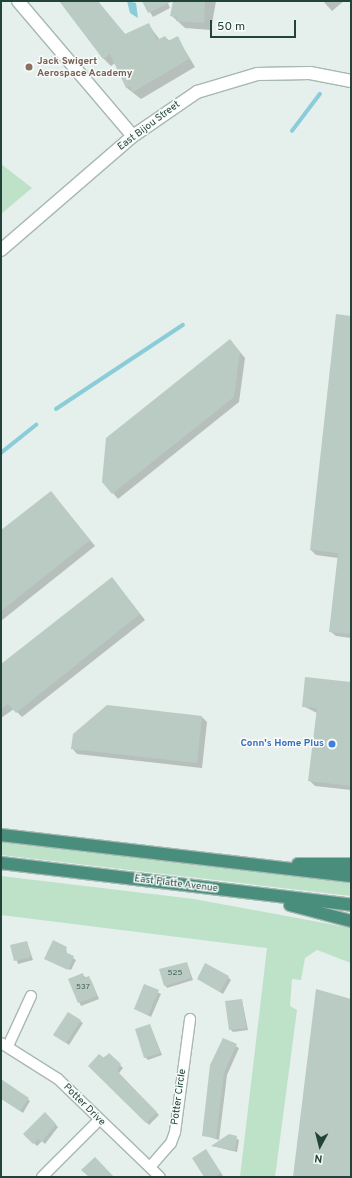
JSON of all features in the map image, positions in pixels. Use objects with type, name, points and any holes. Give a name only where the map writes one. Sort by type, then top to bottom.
[{"type":"highway","points":[[1,835],[351,876]]},
{"type":"highway","name":"East Platte Avenue","points":[[1,863],[351,906]]},
{"type":"highway","points":[[266,866],[351,864]]},
{"type":"highway","points":[[243,893],[351,922]]},
{"type":"street","points":[[18,1],[133,136]]},
{"type":"street","name":"East Bijou Street","points":[[1,250],[133,136],[197,92],[228,81],[286,72],[351,82]]},
{"type":"street","points":[[4,1044],[31,996]]},
{"type":"street","name":"Potter Circle","points":[[150,1168],[171,1143],[175,1132],[190,1019]]},
{"type":"street","name":"Potter Drive","points":[[4,1044],[49,1071],[160,1177]]},
{"type":"street","points":[[42,1177],[99,1120]]},
{"type":"green space","points":[[1,164],[32,188],[1,214]]},
{"type":"green space","points":[[1,840],[351,880],[351,896],[1,855]]},
{"type":"green space","points":[[1,876],[194,899],[351,928],[351,963],[317,950],[305,958],[301,980],[292,979],[290,1006],[297,1010],[275,1177],[240,1177],[267,948],[1,915]]},
{"type":"water","points":[[127,1],[136,3],[138,18],[130,13]]},
{"type":"building","points":[[59,1],[98,1],[125,34],[149,23],[157,40],[165,36],[168,41],[178,36],[189,59],[133,92],[130,86],[126,88],[110,54],[103,59]]},
{"type":"building","points":[[142,1],[173,1],[148,13]]},
{"type":"building","points":[[173,1],[205,1],[204,23],[176,21],[177,17],[170,16]]},
{"type":"building","points":[[336,314],[351,316],[351,634],[329,632],[338,553],[310,550]]},
{"type":"building","points":[[230,339],[240,352],[234,397],[112,494],[102,482],[106,438]]},
{"type":"building","points":[[51,491],[90,540],[1,611],[1,530]]},
{"type":"building","points":[[112,577],[140,614],[16,713],[8,704],[1,709],[1,664]]},
{"type":"building","name":"Conn's Home Plus","points":[[305,677],[351,682],[351,786],[308,781],[317,708],[302,707]]},
{"type":"building","points":[[107,705],[202,716],[197,763],[71,749],[73,734]]},
{"type":"building","points":[[53,940],[67,947],[65,952],[74,956],[68,970],[44,959]]},
{"type":"building","points":[[27,941],[31,957],[14,961],[10,945]]},
{"type":"building","points":[[187,962],[191,978],[164,986],[159,969]]},
{"type":"building","points":[[205,963],[229,976],[220,992],[197,979]]},
{"type":"building","points":[[83,973],[84,978],[89,976],[97,996],[78,1003],[68,979]]},
{"type":"building","points":[[144,984],[159,990],[148,1015],[134,1009]]},
{"type":"building","points":[[316,989],[351,999],[351,1177],[293,1177]]},
{"type":"building","points":[[242,999],[246,1028],[229,1030],[225,1001]]},
{"type":"building","points":[[68,1012],[81,1020],[66,1043],[53,1035]]},
{"type":"building","points":[[150,1024],[160,1053],[144,1058],[135,1029]]},
{"type":"building","points":[[223,1038],[237,1044],[224,1072],[216,1138],[202,1136],[210,1065]]},
{"type":"building","points":[[109,1053],[121,1064],[117,1070],[121,1076],[157,1112],[146,1123],[88,1066],[99,1054],[104,1058]]},
{"type":"building","points":[[1,1079],[29,1098],[20,1111],[1,1099]]},
{"type":"building","points":[[45,1112],[56,1124],[42,1142],[38,1139],[33,1144],[23,1134]]},
{"type":"building","points":[[229,1134],[237,1136],[235,1150],[211,1146]]},
{"type":"building","points":[[206,1149],[221,1173],[215,1177],[204,1177],[192,1158]]},
{"type":"building","points":[[95,1157],[114,1177],[89,1177],[81,1170]]},
{"type":"waterway","points":[[292,131],[320,94]]},
{"type":"waterway","points":[[56,409],[183,325]]},
{"type":"waterway","points":[[1,453],[36,425]]},
{"type":"place","name":"Jack Swigert Aerospace Academy","points":[[29,67]]},
{"type":"place","name":"Conn's Home Plus","points":[[332,744]]}]
